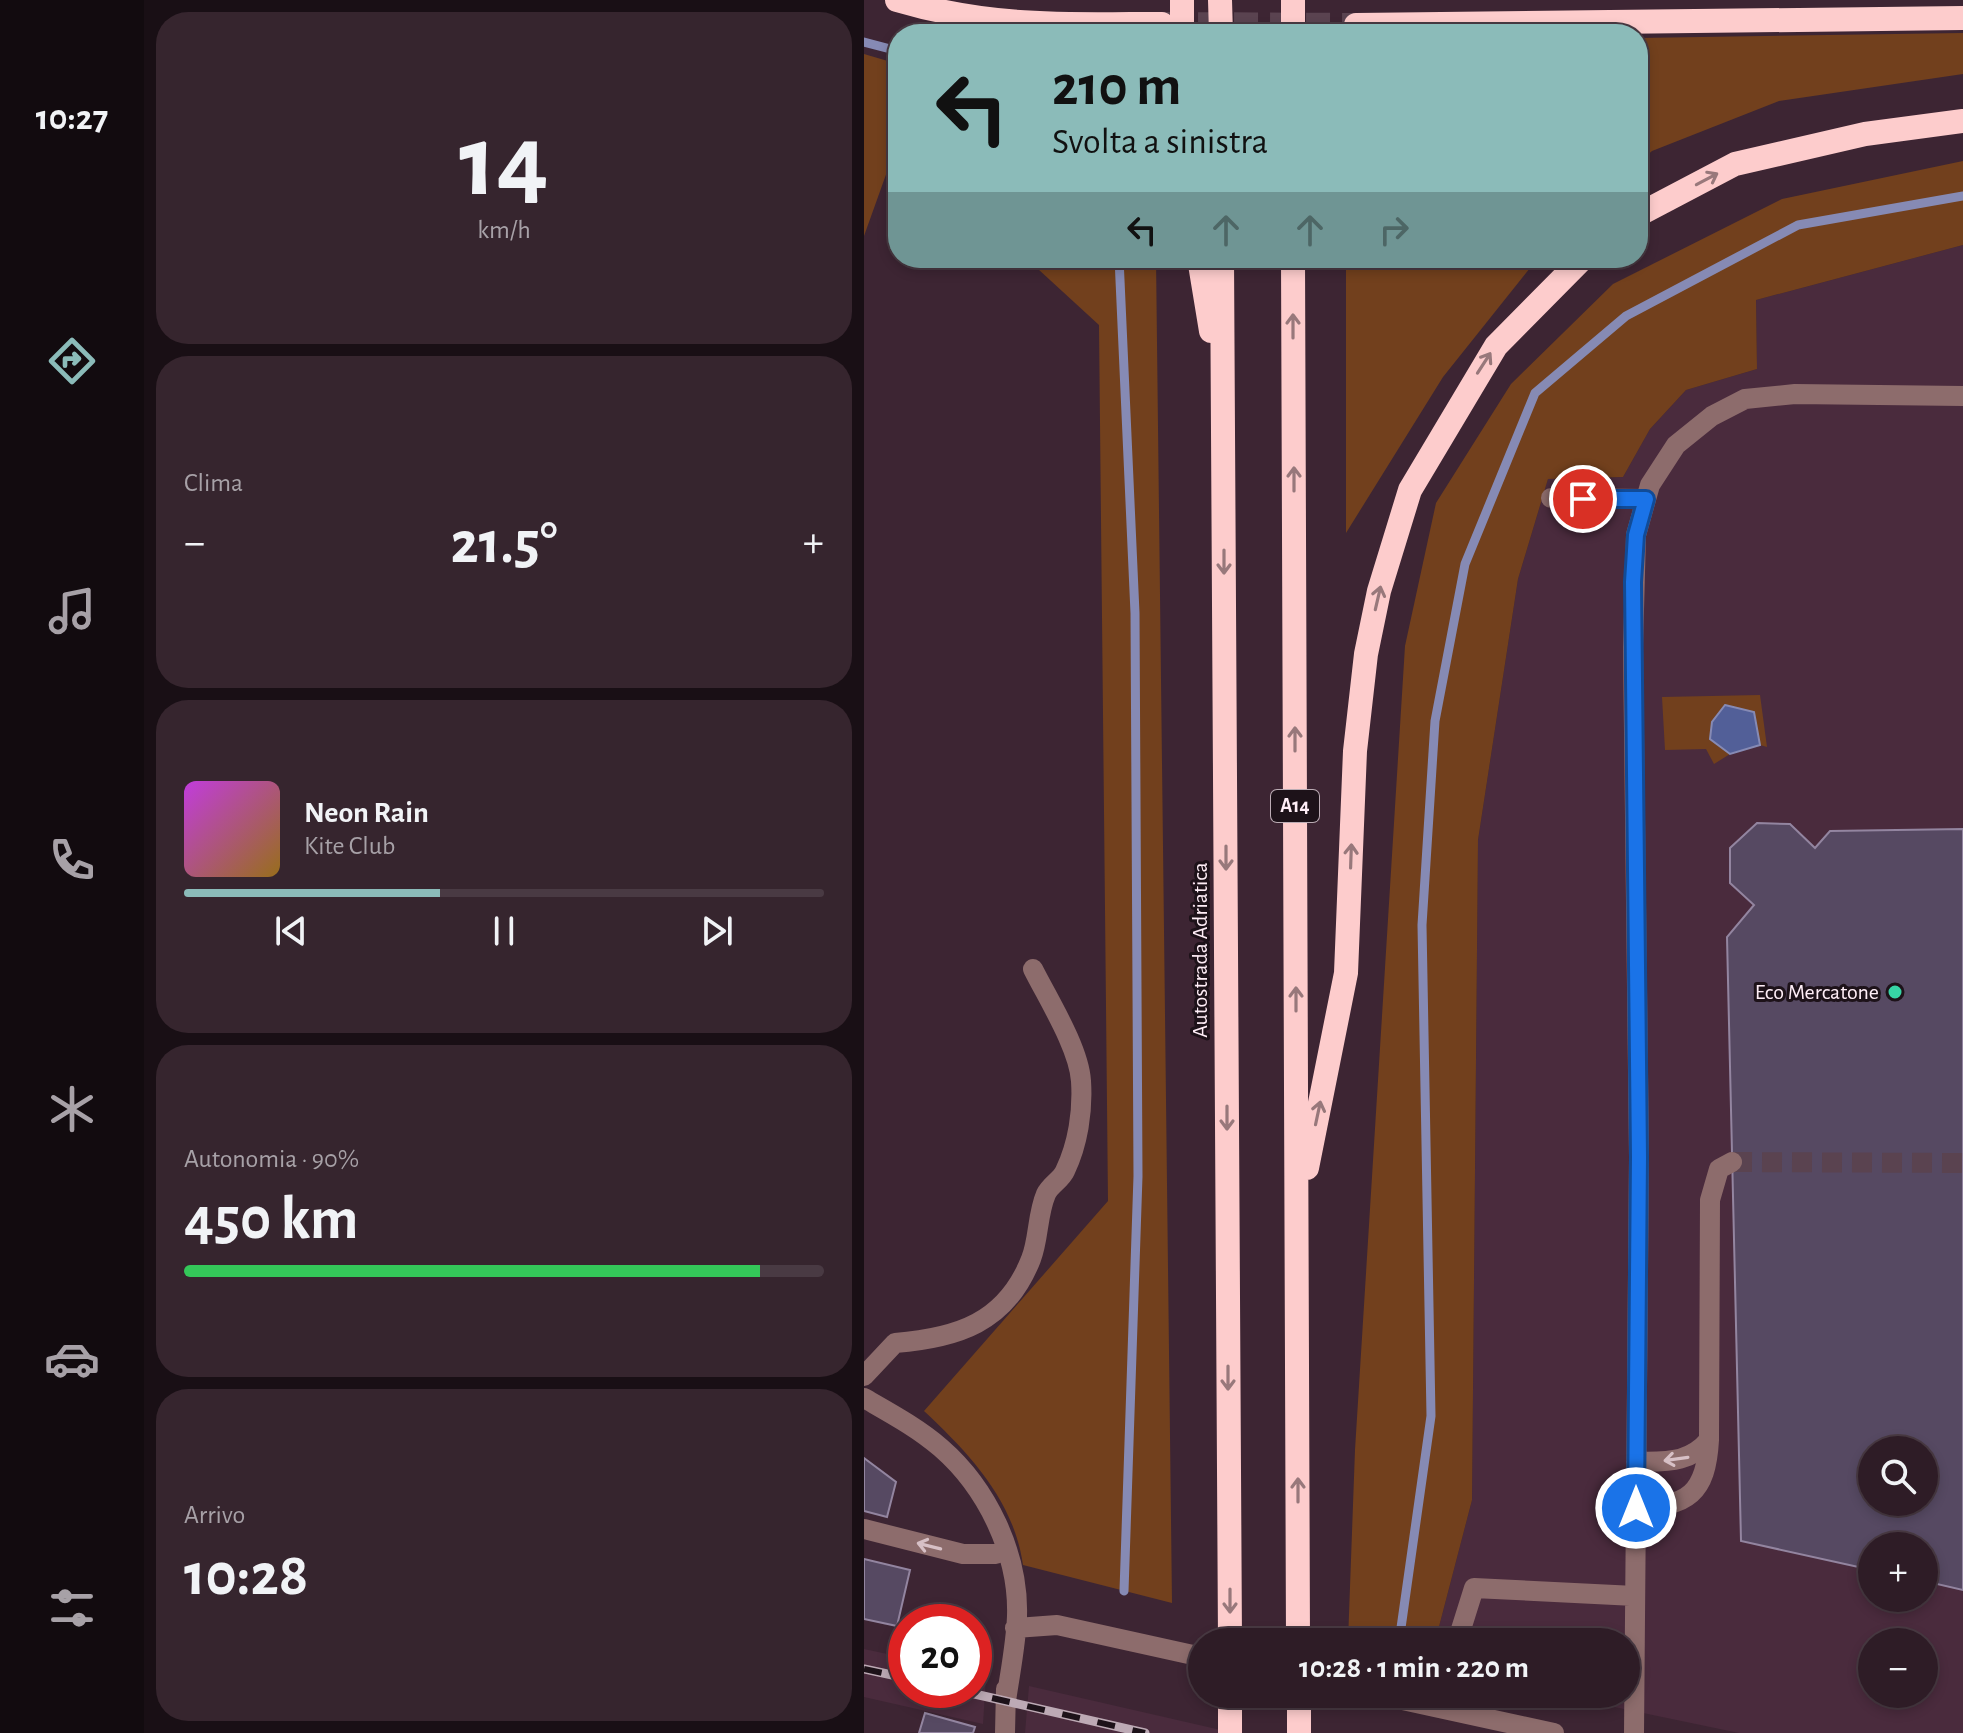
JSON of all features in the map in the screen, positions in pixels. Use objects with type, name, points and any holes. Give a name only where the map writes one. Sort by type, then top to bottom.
[{"type":"highway","points":[[897,0],[943,14],[1031,24]]},
{"type":"highway","points":[[1174,24],[1182,0]]},
{"type":"highway","points":[[1220,0],[1221,24]]},
{"type":"highway","points":[[1293,0],[1293,24]]},
{"type":"highway","points":[[1443,24],[1963,18]]},
{"type":"highway","points":[[1648,210],[1735,164],[1865,134],[1963,121]]},
{"type":"highway","points":[[1201,268],[1223,400]]},
{"type":"highway","name":"Autostrada Adriatica","points":[[1222,268],[1230,1628]]},
{"type":"highway","name":"A14","points":[[1293,268],[1298,1628]]},
{"type":"highway","points":[[1297,1217],[1346,973],[1355,751],[1366,654],[1379,591],[1410,490],[1496,346],[1573,268]]},
{"type":"highway","points":[[1230,1708],[1230,1733]]},
{"type":"highway","points":[[1299,1708],[1299,1733]]},
{"type":"street","points":[[1634,1733],[1639,1157],[1633,582],[1636,535],[1650,485],[1676,445],[1712,416],[1745,399],[1795,394],[1963,396]]},
{"type":"street","points":[[1551,498],[1646,499]]},
{"type":"street","points":[[864,1376],[895,1343],[930,1340],[974,1328],[1008,1300],[1032,1258],[1036,1225],[1047,1191],[1064,1174],[1078,1138],[1081,1079],[1064,1032],[1033,969]]},
{"type":"street","points":[[1636,1508],[1666,1507],[1689,1497],[1705,1474],[1709,1440],[1710,1200],[1719,1169],[1732,1162]]},
{"type":"street","points":[[864,1398],[900,1419],[952,1458],[987,1503],[1006,1549],[1016,1602],[1006,1701]]},
{"type":"street","points":[[900,1419],[966,1492],[984,1522],[996,1554],[1006,1607],[1005,1733]]},
{"type":"street","points":[[1636,1462],[1683,1460],[1698,1454],[1709,1440]]},
{"type":"street","points":[[864,1529],[963,1554],[996,1554]]},
{"type":"street","points":[[1461,1628],[1474,1588],[1635,1596]]},
{"type":"street","points":[[1016,1602],[1057,1625]]},
{"type":"street","points":[[1015,1628],[1057,1625],[1188,1654]]},
{"type":"street","points":[[1464,1708],[1554,1733]]},
{"type":"shaded area","points":[[1963,33],[1963,74],[1779,101],[1648,154],[1648,38]]},
{"type":"shaded area","points":[[864,54],[888,61],[888,169],[864,236]]},
{"type":"shaded area","points":[[1963,161],[1963,245],[1756,300],[1757,369],[1686,390],[1650,429],[1623,477],[1548,479],[1518,579],[1478,840],[1472,1500],[1439,1628],[1349,1628],[1355,1450],[1405,646],[1436,503],[1511,384],[1613,284],[1782,199]]},
{"type":"shaded area","points":[[1963,245],[1963,1733],[1739,1733],[1619,1708],[1640,1708],[1640,1628],[1439,1628],[1472,1500],[1478,840],[1518,579],[1548,479],[1623,477],[1650,429],[1686,390],[1757,369],[1756,300]]},
{"type":"shaded area","points":[[1037,268],[1156,268],[1172,1603],[1023,1565],[1018,1542],[1000,1499],[958,1444],[924,1411],[1108,1201],[1099,325]]},
{"type":"shaded area","points":[[1346,268],[1530,268],[1443,377],[1346,533]]},
{"type":"shaded area","points":[[1760,695],[1767,747],[1760,745],[1753,712],[1710,739],[1730,754],[1714,764],[1706,749],[1665,750],[1662,697]]},
{"type":"shaded area","points":[[864,1649],[888,1654],[888,1702],[864,1697]]},
{"type":"shaded area","points":[[1029,1686],[1234,1733],[1025,1733]]},
{"type":"shaded area","points":[[912,1708],[984,1708],[983,1724]]},
{"type":"water","points":[[1725,705],[1754,712],[1760,745],[1730,754],[1710,739],[1712,722]]},
{"type":"building","points":[[1757,823],[1790,824],[1815,848],[1830,831],[1963,829],[1963,1590],[1938,1584],[1938,1532],[1858,1532],[1858,1567],[1741,1541],[1727,937],[1754,905],[1730,883],[1730,848]]},
{"type":"building","points":[[864,1458],[896,1482],[887,1517],[864,1511]]},
{"type":"building","points":[[864,1559],[910,1570],[902,1604],[888,1604],[888,1624],[864,1619]]},
{"type":"building","points":[[925,1713],[975,1727],[973,1733],[919,1733]]},
{"type":"waterway","points":[[864,42],[888,48]]},
{"type":"waterway","points":[[1401,1628],[1431,1416],[1422,925],[1435,721],[1465,564],[1535,393],[1626,316],[1798,225],[1963,196]]},
{"type":"waterway","points":[[1119,268],[1135,613],[1138,1176],[1124,1591]]},
{"type":"tunnel","points":[[1732,1162],[1963,1163]]},
{"type":"railway","points":[[864,1669],[888,1674]]},
{"type":"railway","points":[[992,1698],[1145,1733]]},
{"type":"place","name":"Eco Mercatone","points":[[1895,992]]},
{"type":"route","points":[[1583,499],[1646,499],[1636,535],[1633,582],[1639,1157],[1636,1508]]}]
